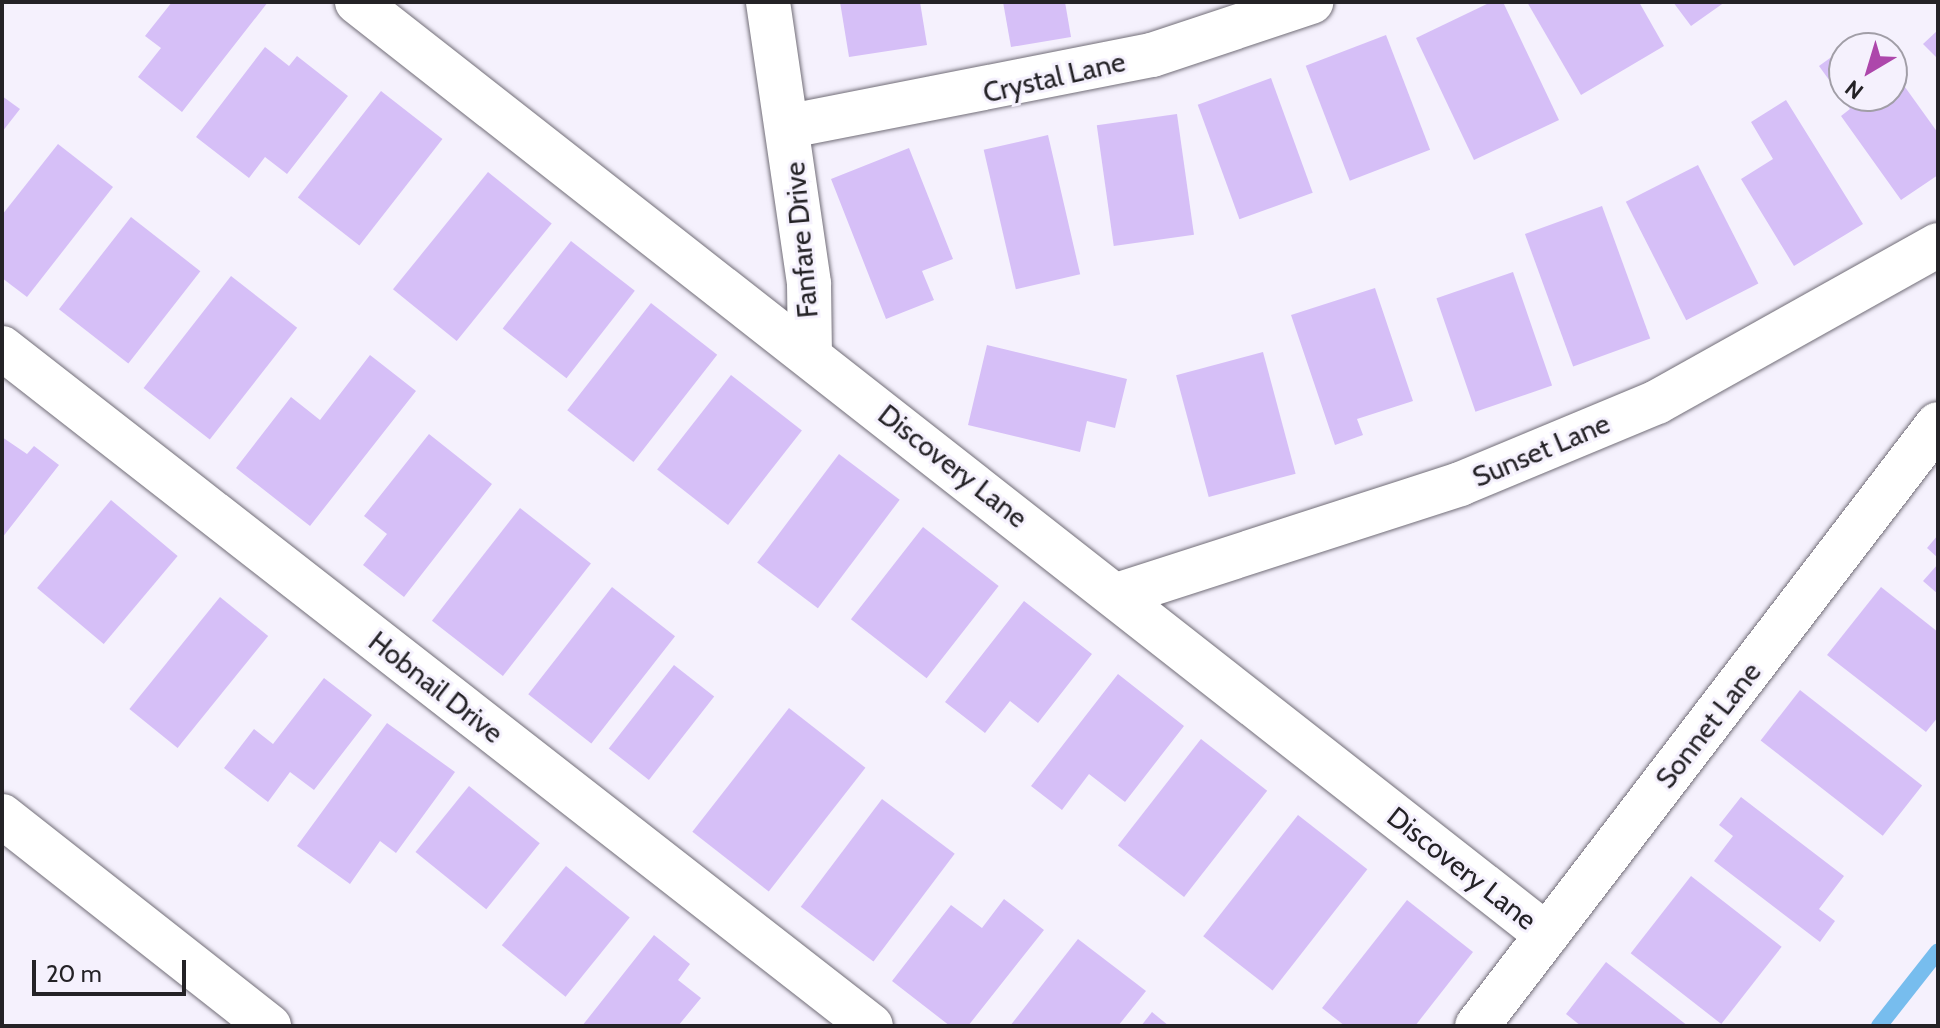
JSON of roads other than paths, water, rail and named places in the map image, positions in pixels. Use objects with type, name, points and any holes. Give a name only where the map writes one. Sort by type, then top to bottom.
[{"type":"street","name":"Discovery Lane","points":[[357,2],[810,354],[1547,935]]},
{"type":"street","name":"Fanfare Drive","points":[[768,2],[790,126],[810,354]]},
{"type":"street","name":"Crystal Lane","points":[[790,126],[1152,55],[1311,2]]},
{"type":"street","name":"Sunset Lane","points":[[1117,595],[1460,484],[1657,402],[1938,245]]},
{"type":"street","name":"Hobnail Drive","points":[[2,348],[871,1026]]},
{"type":"street","name":"Sonnet Lane","points":[[1477,1026],[1938,424]]},
{"type":"street","points":[[2,816],[269,1026]]},
{"type":"waterway","points":[[1879,1026],[1938,951]]}]
